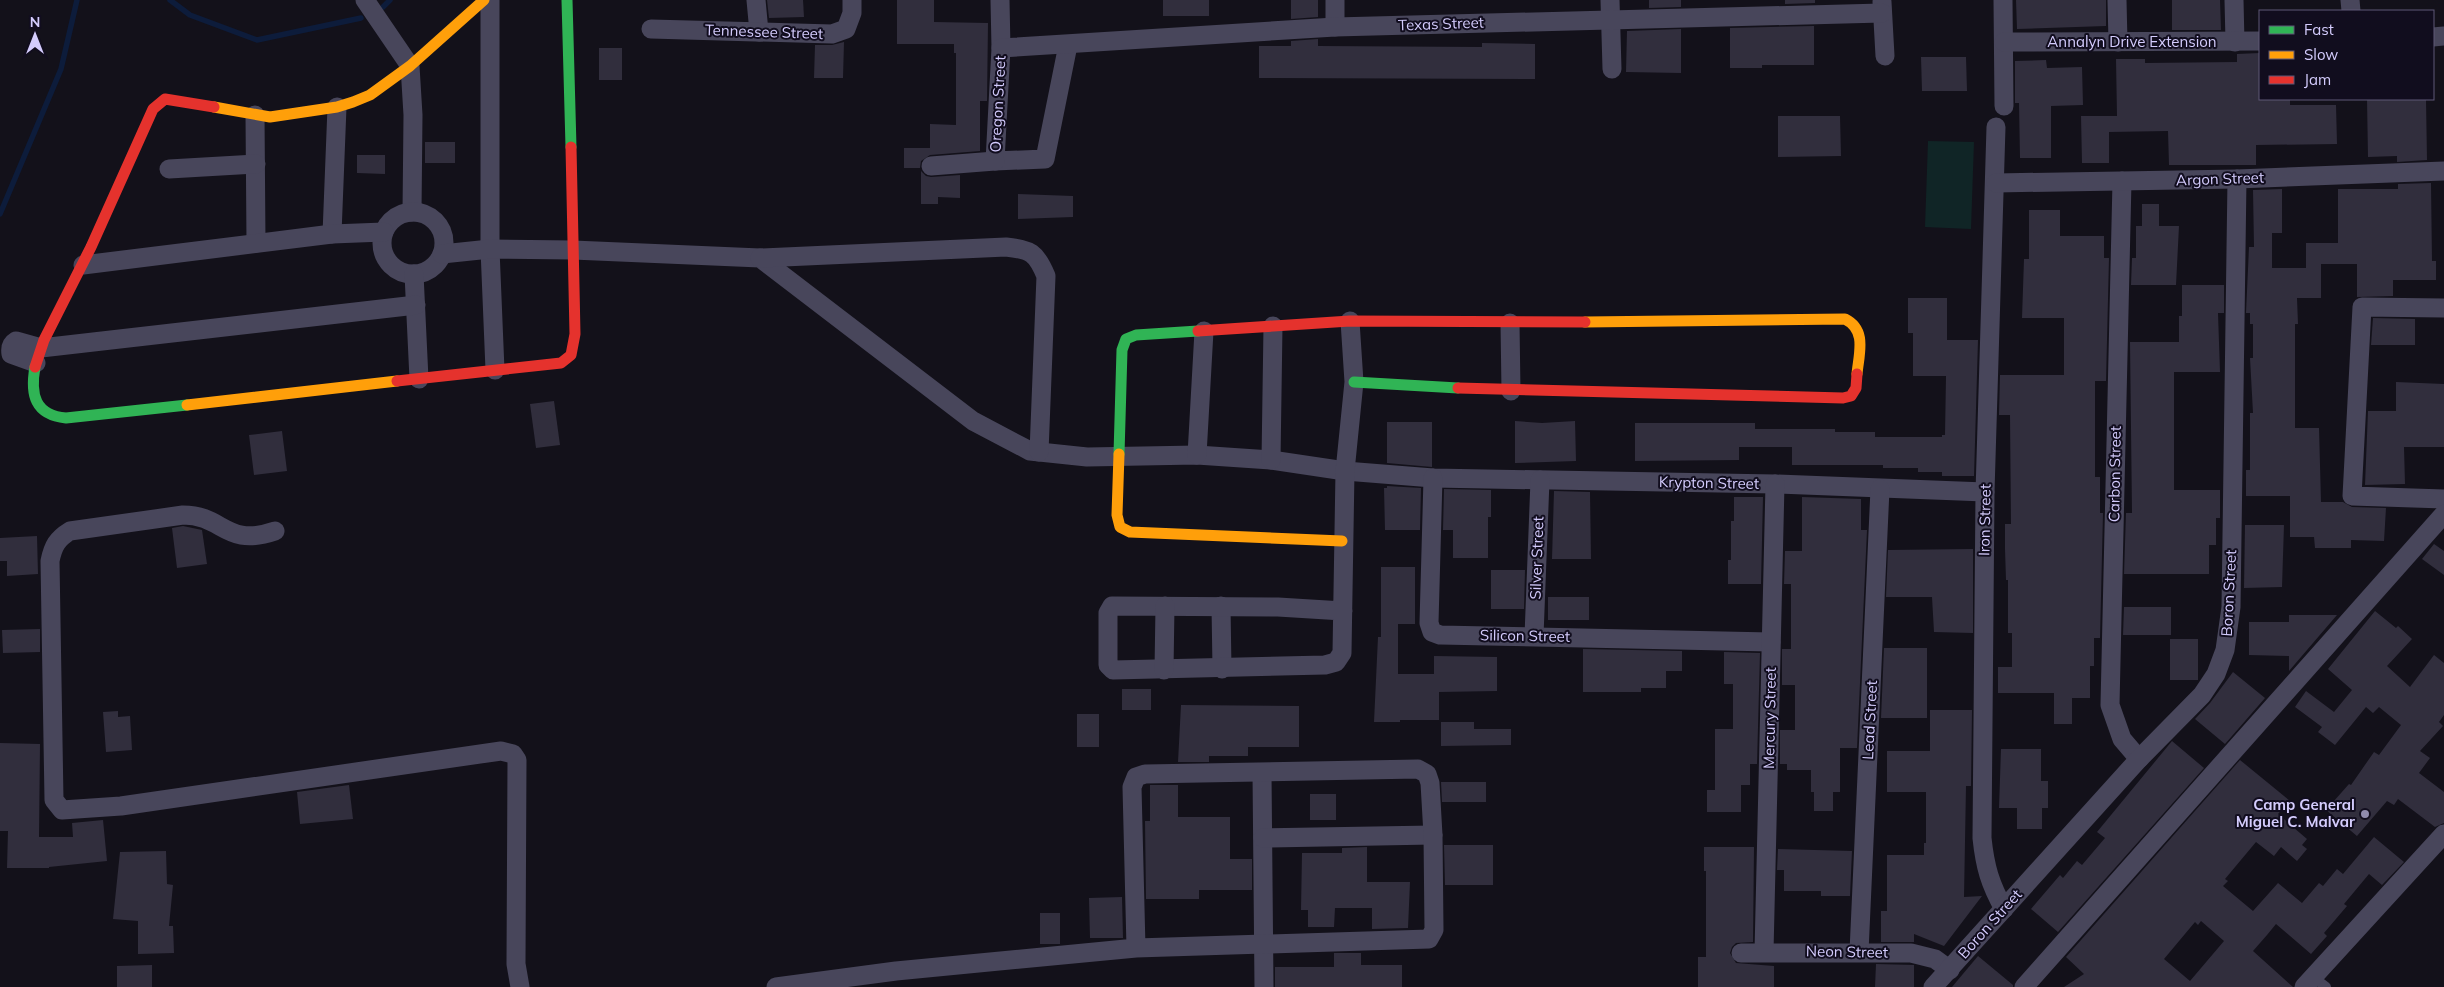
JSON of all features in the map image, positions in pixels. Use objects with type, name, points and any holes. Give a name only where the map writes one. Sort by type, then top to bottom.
[{"type":"street","points":[[365,0],[410,66],[413,115],[412,212]]},
{"type":"street","points":[[484,0],[410,66],[370,95],[337,107],[270,117],[165,99],[153,110],[83,265],[39,355],[36,401],[43,414],[55,418],[561,363],[569,359],[574,352],[567,0]]},
{"type":"street","points":[[490,0],[490,250],[496,370]]},
{"type":"street","points":[[756,0],[759,32]]},
{"type":"street","name":"Tennessee Street","points":[[651,29],[832,34],[846,29],[852,13],[852,0]]},
{"type":"street","name":"Oregon Street","points":[[1000,0],[1001,48],[995,161],[1044,159],[1068,45]]},
{"type":"street","points":[[1335,0],[1335,27]]},
{"type":"street","points":[[1610,0],[1612,69]]},
{"type":"street","points":[[2003,0],[2004,106]]},
{"type":"street","points":[[2117,0],[2118,42]]},
{"type":"street","points":[[2234,0],[2235,42]]},
{"type":"street","points":[[1882,6],[1885,56]]},
{"type":"street","name":"Texas Street","points":[[1001,48],[1335,27],[1610,19],[1882,6]]},
{"type":"street","name":"Annalyn Drive Extension","points":[[2004,42],[2259,41]]},
{"type":"street","points":[[332,234],[337,107]]},
{"type":"street","points":[[255,115],[256,243]]},
{"type":"street","name":"Iron Street","points":[[1996,127],[1996,183],[1985,492],[1982,838],[1985,863],[1991,887],[2004,909]]},
{"type":"street","points":[[931,166],[995,161]]},
{"type":"street","points":[[169,169],[256,164]]},
{"type":"street","name":"Argon Street","points":[[1996,183],[2237,179],[2444,171]]},
{"type":"street","name":"Boron Street","points":[[1933,987],[2138,759],[2202,695],[2216,674],[2225,650],[2229,629],[2237,179]]},
{"type":"street","name":"Carbon Street","points":[[2122,181],[2110,706],[2122,740],[2138,759]]},
{"type":"street","points":[[412,212],[424,214],[435,221],[442,231],[444,242],[442,254],[436,264],[426,271],[414,274],[402,272],[392,266],[385,256],[382,244],[384,232],[391,222],[400,215],[412,212]]},
{"type":"street","points":[[83,265],[332,234],[384,232]]},
{"type":"street","points":[[442,254],[490,250],[573,250],[760,258],[1006,247],[1026,249],[1040,261],[1046,276],[1038,452]]},
{"type":"street","name":"Krypton Street","points":[[760,258],[973,421],[1030,451],[1087,458],[1197,455],[1271,460],[1345,471],[1433,478],[1775,484],[1985,492]]},
{"type":"street","points":[[414,274],[419,379]]},
{"type":"street","points":[[39,355],[416,305]]},
{"type":"street","points":[[2444,308],[2362,307],[2352,496],[2444,499]]},
{"type":"street","points":[[1342,541],[1130,532],[1120,527],[1117,515],[1118,456],[1122,350],[1126,339],[1136,335],[1350,321],[1510,322],[1845,319],[1855,324],[1860,335],[1856,388],[1851,396],[1843,398],[1511,391],[1354,382]]},
{"type":"street","points":[[1343,611],[1119,604],[1112,606],[1108,613],[1108,665],[1113,670],[1164,670],[1326,665],[1336,662],[1342,653],[1343,611],[1342,541],[1345,471],[1354,382],[1350,321]]},
{"type":"street","points":[[1510,322],[1511,391]]},
{"type":"street","points":[[1271,460],[1274,326]]},
{"type":"street","points":[[1197,455],[1204,330]]},
{"type":"street","name":"Silicon Street","points":[[1433,478],[1430,623],[1432,632],[1440,635],[1772,642]]},
{"type":"street","name":"Silver Street","points":[[1534,636],[1540,480]]},
{"type":"street","name":"Mercury Street","points":[[1764,952],[1775,484]]},
{"type":"street","name":"Lead Street","points":[[1859,952],[1880,489]]},
{"type":"street","points":[[275,531],[261,536],[236,535],[207,518],[196,514],[184,514],[70,532],[54,545],[50,561],[54,800],[62,810],[72,811],[121,806],[501,751],[513,754],[517,760],[516,964],[520,987]]},
{"type":"street","points":[[2024,987],[2444,514]]},
{"type":"street","points":[[1164,670],[1165,606]]},
{"type":"street","points":[[1221,606],[1222,669]]},
{"type":"street","points":[[776,987],[896,979],[1136,948],[1429,939],[1434,930],[1433,835],[1430,783],[1427,774],[1418,769],[1145,774],[1136,777],[1132,787],[1136,948]]},
{"type":"street","points":[[1262,773],[1264,987]]},
{"type":"street","points":[[2314,984],[2444,834]]},
{"type":"street","points":[[1263,838],[1433,835]]},
{"type":"street","name":"Neon Street","points":[[1741,953],[1859,952],[1923,955],[1950,970]]},
{"type":"green space","points":[[1928,141],[1974,142],[1971,229],[1925,227]]},
{"type":"building","points":[[767,0],[803,0],[804,17],[769,18]]},
{"type":"building","points":[[897,0],[934,0],[934,22],[988,23],[987,101],[980,101],[980,151],[930,155],[921,161],[920,168],[904,168],[904,148],[930,148],[930,124],[956,125],[956,53],[954,53],[954,44],[897,44]]},
{"type":"building","points":[[1163,0],[1209,0],[1209,16],[1163,16]]},
{"type":"building","points":[[1291,0],[1318,0],[1318,17],[1291,19]]},
{"type":"building","points":[[1649,0],[1681,0],[1681,7],[1649,8]]},
{"type":"building","points":[[1785,0],[1815,0],[1815,3],[1785,4]]},
{"type":"building","points":[[2016,0],[2106,0],[2106,26],[2017,29]]},
{"type":"building","points":[[2172,0],[2220,0],[2221,30],[2172,30]]},
{"type":"building","points":[[1814,26],[1814,65],[1762,65],[1762,68],[1730,68],[1730,28]]},
{"type":"building","points":[[1681,29],[1681,73],[1626,72],[1627,31]]},
{"type":"building","points":[[1318,39],[1318,46],[1482,47],[1482,43],[1535,44],[1535,79],[1259,78],[1259,46],[1291,46],[1291,41]]},
{"type":"building","points":[[844,42],[843,78],[814,78],[815,45],[832,45]]},
{"type":"building","points":[[599,48],[622,48],[622,80],[599,80]]},
{"type":"building","points":[[2259,53],[2259,100],[2290,100],[2290,105],[2336,105],[2337,144],[2256,145],[2256,165],[2169,165],[2168,131],[2109,132],[2109,163],[2082,163],[2081,116],[2117,116],[2116,59],[2145,59],[2145,63],[2237,62],[2237,54]]},
{"type":"building","points":[[1921,57],[1966,57],[1967,91],[1922,91]]},
{"type":"building","points":[[2046,60],[2047,68],[2082,67],[2083,105],[2051,106],[2051,158],[2020,158],[2019,103],[2015,103],[2015,61]]},
{"type":"building","points":[[2367,100],[2426,100],[2427,160],[2397,162],[2397,156],[2368,157]]},
{"type":"building","points":[[1778,116],[1840,116],[1841,156],[1778,157]]},
{"type":"building","points":[[425,142],[455,142],[455,163],[425,163]]},
{"type":"building","points":[[357,155],[385,155],[385,174],[357,173]]},
{"type":"building","points":[[921,171],[926,176],[931,177],[960,175],[960,198],[938,197],[938,204],[921,204]]},
{"type":"building","points":[[2431,183],[2432,261],[2436,261],[2436,280],[2393,280],[2393,296],[2357,297],[2357,264],[2321,264],[2321,298],[2297,298],[2298,324],[2295,324],[2295,428],[2319,428],[2321,502],[2343,502],[2352,507],[2386,508],[2384,541],[2351,540],[2351,548],[2315,548],[2314,537],[2290,537],[2290,496],[2246,496],[2246,470],[2250,470],[2250,413],[2253,413],[2250,358],[2253,358],[2253,324],[2250,324],[2250,313],[2246,313],[2249,247],[2254,247],[2253,190],[2282,189],[2282,233],[2272,233],[2272,268],[2306,268],[2306,243],[2338,243],[2338,189],[2398,189],[2398,184]]},
{"type":"building","points":[[1018,194],[1073,196],[1073,217],[1018,219]]},
{"type":"building","points":[[2142,204],[2159,204],[2159,226],[2179,226],[2176,285],[2131,285],[2132,258],[2136,258],[2136,226],[2142,226]]},
{"type":"building","points":[[2029,210],[2060,210],[2060,236],[2104,236],[2104,258],[2109,258],[2106,381],[2095,381],[2095,477],[2100,477],[2100,513],[2103,513],[2100,638],[2094,638],[2094,666],[2090,666],[2090,698],[2072,698],[2072,724],[2054,724],[2054,693],[1998,693],[1998,667],[2012,667],[2012,633],[2008,633],[2008,580],[2006,580],[2005,549],[2005,524],[2011,524],[2010,415],[1999,415],[2000,375],[2064,375],[2064,318],[2022,318],[2024,259],[2029,259]]},
{"type":"building","points":[[2182,285],[2224,285],[2224,313],[2218,313],[2220,372],[2174,372],[2174,490],[2220,490],[2220,518],[2216,518],[2216,545],[2209,545],[2209,574],[2124,574],[2126,513],[2132,513],[2130,342],[2179,342],[2179,316],[2182,316]]},
{"type":"building","points":[[1908,298],[1947,298],[1947,340],[1978,340],[1974,476],[1942,476],[1942,472],[1918,472],[1918,468],[1883,468],[1883,465],[1792,465],[1792,447],[1739,447],[1739,460],[1635,461],[1635,423],[1755,423],[1755,429],[1835,429],[1835,432],[1875,432],[1875,437],[1942,437],[1942,435],[1945,435],[1946,376],[1913,376],[1913,333],[1908,333]]},
{"type":"building","points":[[2373,318],[2415,319],[2415,345],[2371,345]]},
{"type":"building","points":[[2396,382],[2444,384],[2444,447],[2404,447],[2405,484],[2365,485],[2368,411],[2396,411]]},
{"type":"building","points":[[554,401],[560,445],[536,448],[530,404]]},
{"type":"building","points":[[1515,421],[1542,423],[1575,421],[1576,461],[1515,463]]},
{"type":"building","points":[[1387,422],[1432,422],[1432,467],[1387,463]]},
{"type":"building","points":[[282,431],[287,471],[254,475],[249,435]]},
{"type":"building","points":[[1387,486],[1421,488],[1420,530],[1385,530],[1384,488],[1387,488]]},
{"type":"building","points":[[1444,489],[1491,490],[1491,517],[1488,517],[1488,558],[1453,558],[1453,530],[1443,530]]},
{"type":"building","points":[[1554,491],[1590,492],[1591,559],[1552,559]]},
{"type":"building","points":[[1734,497],[1763,497],[1761,584],[1728,584],[1728,560],[1731,560],[1731,521],[1734,521]]},
{"type":"building","points":[[1802,497],[1861,499],[1861,530],[1867,530],[1857,748],[1840,748],[1840,792],[1833,792],[1833,811],[1814,811],[1814,792],[1811,792],[1811,770],[1787,770],[1787,764],[1780,764],[1780,730],[1795,730],[1795,685],[1782,685],[1782,649],[1791,649],[1791,584],[1784,584],[1785,551],[1802,551]]},
{"type":"building","points":[[2245,525],[2284,525],[2282,587],[2244,588]]},
{"type":"building","points":[[183,526],[202,530],[207,564],[177,568],[172,528]]},
{"type":"building","points":[[37,536],[38,574],[7,576],[7,561],[0,561],[0,538]]},
{"type":"building","points":[[2434,544],[2444,551],[2444,575],[2422,559]]},
{"type":"building","points":[[1973,549],[1973,633],[1934,632],[1932,597],[1886,597],[1888,550]]},
{"type":"building","points":[[1381,567],[1415,567],[1415,624],[1398,624],[1398,674],[1434,674],[1434,656],[1497,657],[1497,691],[1439,692],[1439,720],[1374,722],[1378,637],[1381,637]]},
{"type":"building","points":[[1491,570],[1525,570],[1524,609],[1491,609]]},
{"type":"building","points":[[1548,597],[1589,597],[1589,620],[1548,620]]},
{"type":"building","points":[[2124,607],[2171,607],[2171,635],[2123,635]]},
{"type":"building","points":[[2375,611],[2396,628],[2398,626],[2412,639],[2387,666],[2410,687],[2434,655],[2444,663],[2444,715],[2439,722],[2443,726],[2420,751],[2430,758],[2419,773],[2444,792],[2444,823],[2435,827],[2398,799],[2394,805],[2387,801],[2357,836],[2326,810],[2349,784],[2351,785],[2374,752],[2379,755],[2401,725],[2379,707],[2373,713],[2366,707],[2335,745],[2318,732],[2322,727],[2295,707],[2306,691],[2334,712],[2352,690],[2328,669]]},
{"type":"building","points":[[2289,615],[2337,615],[2289,671],[2289,656],[2249,655],[2249,622],[2289,622]]},
{"type":"building","points":[[40,629],[40,652],[3,653],[2,630]]},
{"type":"building","points":[[2170,639],[2198,639],[2198,680],[2170,680]]},
{"type":"building","points":[[1884,648],[1927,648],[1927,718],[1881,718]]},
{"type":"building","points":[[1583,649],[1682,651],[1682,671],[1666,671],[1666,688],[1641,688],[1641,692],[1583,692]]},
{"type":"building","points":[[1724,652],[1760,653],[1757,764],[1750,764],[1750,785],[1741,785],[1741,812],[1707,812],[1707,790],[1715,790],[1715,729],[1733,729],[1733,684],[1724,684]]},
{"type":"building","points":[[2233,672],[2265,698],[2225,744],[2195,719],[2210,703]]},
{"type":"building","points":[[1122,689],[1151,689],[1151,710],[1122,710]]},
{"type":"building","points":[[1181,705],[1299,706],[1299,747],[1248,747],[1248,756],[1209,756],[1209,762],[1178,762]]},
{"type":"building","points":[[1930,710],[1972,710],[1971,786],[1966,786],[1964,897],[1982,896],[1944,946],[1914,934],[1914,942],[1881,942],[1881,911],[1887,911],[1887,855],[1924,855],[1924,843],[1926,843],[1926,792],[1887,792],[1887,751],[1930,751]]},
{"type":"building","points":[[118,711],[118,717],[130,716],[132,750],[106,752],[103,712]]},
{"type":"building","points":[[1077,714],[1099,714],[1099,747],[1077,747]]},
{"type":"building","points":[[1441,722],[1474,722],[1474,729],[1511,729],[1511,745],[1441,746]]},
{"type":"building","points":[[2172,741],[2204,768],[2058,932],[2031,909],[2060,875],[2063,878],[2077,861],[2082,865],[2105,838],[2097,832]]},
{"type":"building","points":[[0,743],[40,744],[39,837],[73,837],[72,823],[103,820],[107,861],[49,868],[7,868],[8,831],[0,831]]},
{"type":"building","points":[[2001,749],[2041,749],[2041,781],[2048,781],[2048,808],[2042,808],[2042,829],[2017,829],[2017,808],[1999,808]]},
{"type":"building","points":[[2240,760],[2290,801],[2278,814],[2307,839],[2302,845],[2307,849],[2297,861],[2281,847],[2274,856],[2256,842],[2225,879],[2228,881],[2223,886],[2253,911],[2278,883],[2302,903],[2319,883],[2323,886],[2337,869],[2343,874],[2374,837],[2404,862],[2382,885],[2369,874],[2344,904],[2347,906],[2324,933],[2327,936],[2311,954],[2276,924],[2253,951],[2293,987],[2064,987],[2084,974],[2066,957]],"holes":[[[2201,921],[2224,941],[2190,981],[2164,959],[2195,922],[2198,925]]]},
{"type":"building","points":[[1441,782],[1486,782],[1486,802],[1442,802]]},
{"type":"building","points":[[349,785],[353,819],[300,824],[297,792]]},
{"type":"building","points":[[1150,785],[1178,785],[1178,817],[1230,817],[1230,859],[1252,859],[1252,890],[1199,890],[1199,899],[1146,899],[1145,821],[1150,821]]},
{"type":"building","points":[[1310,794],[1336,794],[1336,820],[1310,820]]},
{"type":"building","points":[[1444,845],[1493,845],[1493,885],[1445,885]]},
{"type":"building","points":[[1367,847],[1367,882],[1410,882],[1408,928],[1372,929],[1372,908],[1335,908],[1334,927],[1308,927],[1308,910],[1301,910],[1302,853],[1342,853],[1342,848]]},
{"type":"building","points":[[1704,847],[1754,847],[1753,942],[1736,943],[1730,953],[1736,963],[1774,966],[1774,987],[1698,987],[1698,957],[1706,957],[1706,871],[1704,871]]},
{"type":"building","points":[[1778,849],[1852,851],[1850,896],[1821,896],[1821,891],[1784,891],[1784,870],[1777,870]]},
{"type":"building","points":[[166,851],[167,884],[173,885],[169,926],[173,926],[174,953],[138,954],[138,921],[113,919],[120,852]]},
{"type":"building","points":[[1122,897],[1123,938],[1090,938],[1089,898]]},
{"type":"building","points":[[1040,913],[1060,913],[1060,944],[1040,944]]},
{"type":"building","points":[[1334,953],[1361,953],[1361,965],[1402,965],[1402,987],[1275,987],[1275,967],[1334,967]]},
{"type":"building","points":[[1978,956],[2013,985],[2013,987],[1952,987]]},
{"type":"building","points":[[1876,964],[1914,965],[1914,987],[1875,987]]},
{"type":"building","points":[[152,965],[152,987],[117,987],[117,966]]},
{"type":"waterway","points":[[0,214],[61,69],[77,0]]},
{"type":"waterway","points":[[170,0],[190,15],[257,40],[361,18]]},
{"type":"waterway","points":[[383,7],[390,0]]},
{"type":"traffic: fast","points":[[567,0],[571,147]]},
{"type":"traffic: fast","points":[[1119,454],[1122,350],[1126,339],[1136,335],[1198,331]]},
{"type":"traffic: fast","points":[[35,367],[34,395],[41,408],[47,413],[56,416],[66,418],[187,405]]},
{"type":"traffic: fast","points":[[1354,382],[1458,388]]},
{"type":"traffic: slow","points":[[214,107],[270,117],[337,107],[353,102],[370,95],[410,66],[484,0]]},
{"type":"traffic: slow","points":[[1585,322],[1845,319],[1852,324],[1859,336],[1860,350],[1857,374]]},
{"type":"traffic: slow","points":[[187,405],[397,381]]},
{"type":"traffic: slow","points":[[1119,454],[1117,515],[1120,527],[1130,532],[1342,541]]},
{"type":"traffic: jam","points":[[35,367],[44,340],[91,247],[153,109],[165,99],[214,107]]},
{"type":"traffic: jam","points":[[397,381],[561,363],[571,355],[575,334],[571,147]]},
{"type":"traffic: jam","points":[[1198,331],[1350,321],[1585,322]]},
{"type":"traffic: jam","points":[[1458,388],[1843,398],[1851,396],[1856,388],[1857,374]]},
{"type":"place","name":"Camp General Miguel C. Malvar","points":[[2365,814]]}]
